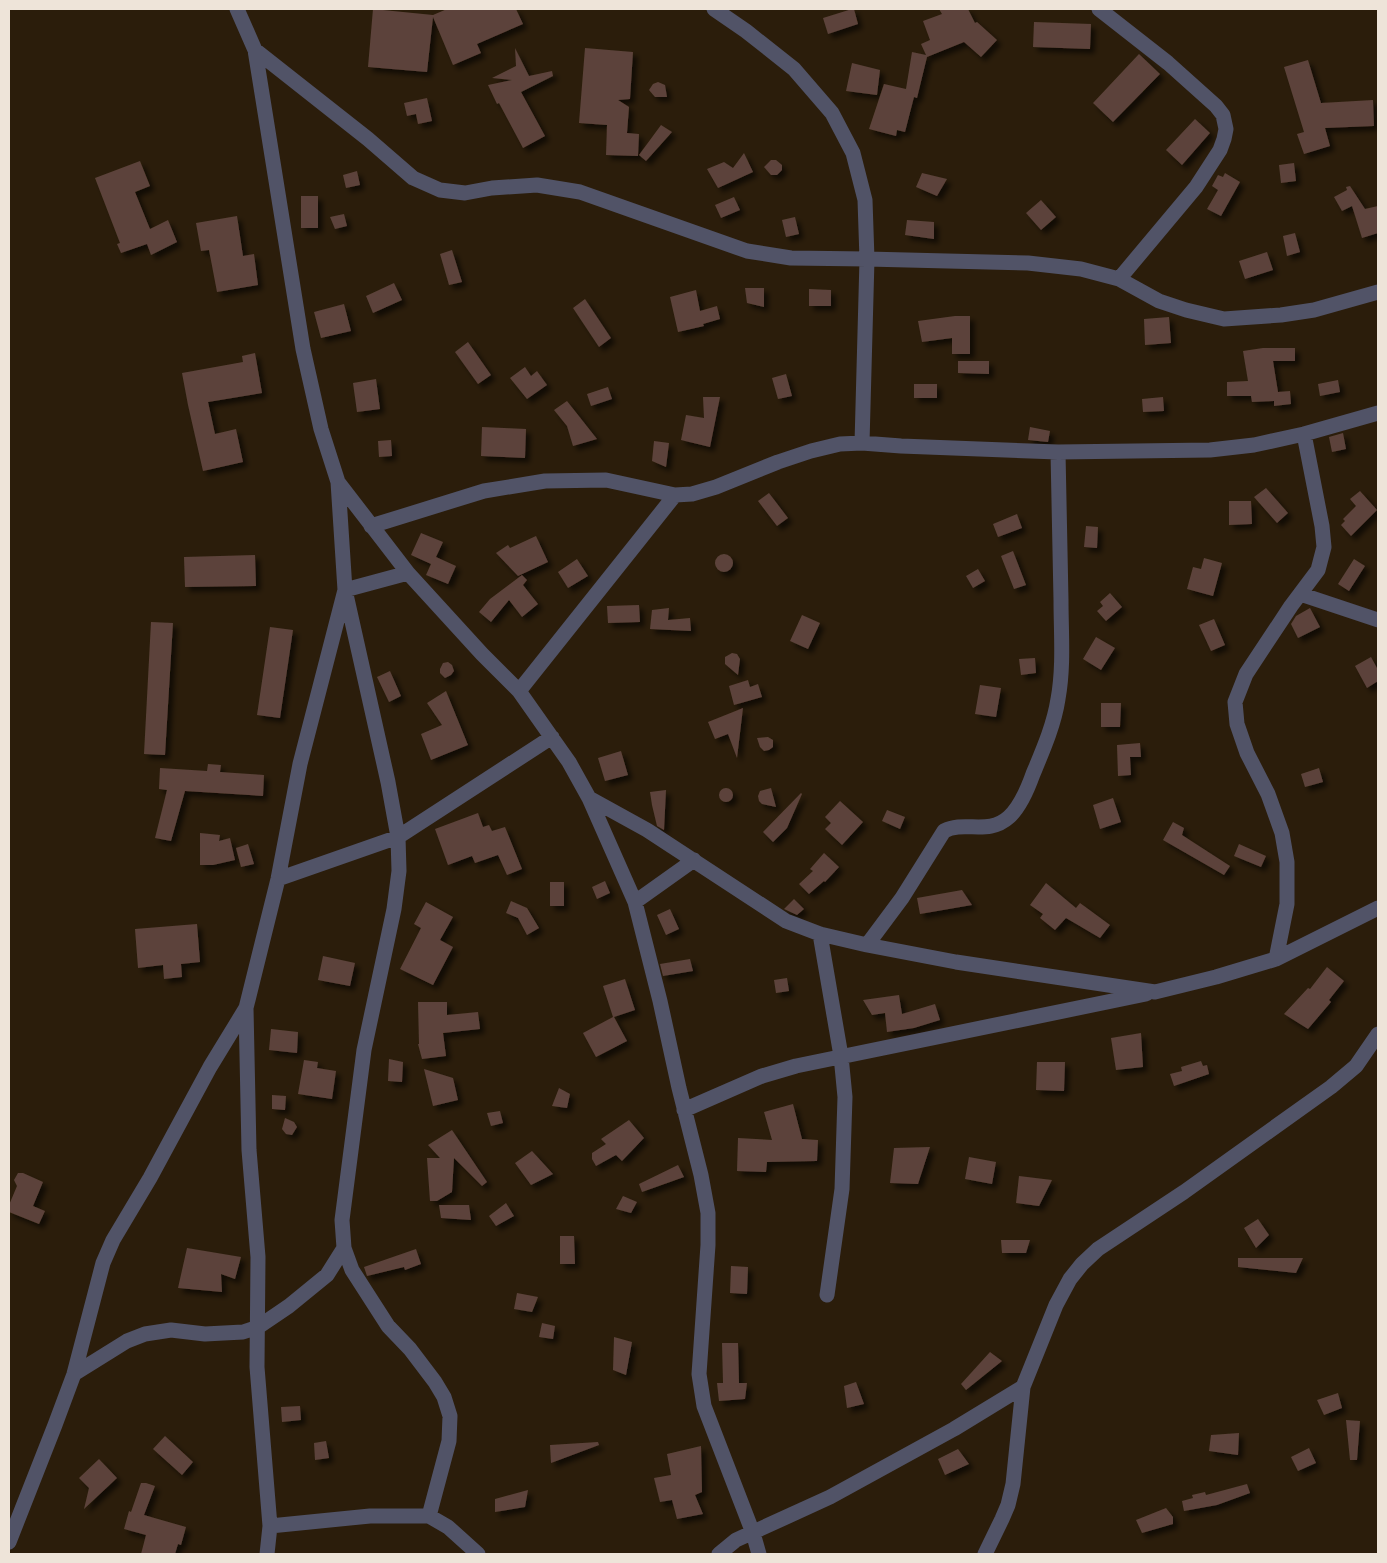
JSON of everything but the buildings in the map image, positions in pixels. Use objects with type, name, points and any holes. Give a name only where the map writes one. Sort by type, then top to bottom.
[{"type":"street","points":[[237,9],[255,50],[303,349],[321,429],[338,482],[345,590],[388,782],[398,837],[399,871],[394,909],[364,1050],[342,1220],[344,1248],[352,1270],[388,1326],[410,1349],[444,1397],[450,1416],[449,1441],[429,1516]]},
{"type":"street","points":[[714,9],[746,31],[794,69],[832,113],[853,153],[865,200],[867,259],[862,443]]},
{"type":"street","points":[[1099,9],[1168,63],[1216,106],[1222,116],[1226,129],[1220,150],[1196,187],[1119,278]]},
{"type":"street","points":[[255,50],[368,139],[413,178],[440,190],[465,193],[492,188],[537,185],[580,192],[747,251],[791,258],[1028,263],[1081,269],[1119,278],[1159,301],[1224,319],[1281,315],[1314,310],[1378,292]]},
{"type":"street","points":[[371,526],[484,491],[545,481],[606,480],[675,495],[692,494],[716,487],[778,462],[840,444],[862,443],[1058,452],[1210,450],[1254,445],[1304,434],[1378,413]]},
{"type":"street","points":[[1276,960],[1287,904],[1287,862],[1282,833],[1268,794],[1247,753],[1237,724],[1235,702],[1246,674],[1318,570],[1324,547],[1322,526],[1304,434]]},
{"type":"street","points":[[867,945],[902,898],[944,831],[955,828],[986,828],[999,825],[1010,816],[1025,793],[1044,750],[1058,700],[1062,664],[1058,452]]},
{"type":"street","points":[[338,482],[408,573],[482,654],[519,691],[552,737],[590,798],[612,853],[635,902],[701,1175],[708,1213],[708,1245],[699,1374],[704,1406],[753,1533],[759,1554]]},
{"type":"street","points":[[519,691],[675,495]]},
{"type":"street","points":[[345,590],[408,573]]},
{"type":"street","points":[[267,1554],[270,1526],[257,1366],[258,1257],[249,1150],[246,1008],[278,879],[300,764],[345,590]]},
{"type":"street","points":[[1300,594],[1378,620]]},
{"type":"street","points":[[278,879],[398,837],[552,737]]},
{"type":"street","points":[[590,798],[647,830],[786,921],[820,934],[956,962],[1155,992]]},
{"type":"street","points":[[635,902],[694,860]]},
{"type":"street","points":[[684,1110],[762,1076],[796,1066],[1155,992],[1276,960],[1378,908]]},
{"type":"street","points":[[820,934],[841,1056],[845,1097],[842,1189],[827,1295]]},
{"type":"street","points":[[9,1542],[74,1374],[103,1263],[113,1240],[150,1178],[210,1067],[246,1008]]},
{"type":"street","points":[[985,1554],[1008,1505],[1013,1484],[1023,1387],[1056,1306],[1070,1279],[1098,1249],[1184,1192],[1331,1087],[1356,1066],[1378,1034]]},
{"type":"street","points":[[74,1374],[127,1341],[145,1334],[171,1330],[205,1334],[244,1332],[258,1327],[289,1306],[327,1274],[344,1248]]},
{"type":"street","points":[[719,1554],[736,1540],[830,1497],[954,1429],[1023,1387]]},
{"type":"street","points":[[270,1526],[370,1516],[429,1516],[448,1527],[478,1554]]}]
